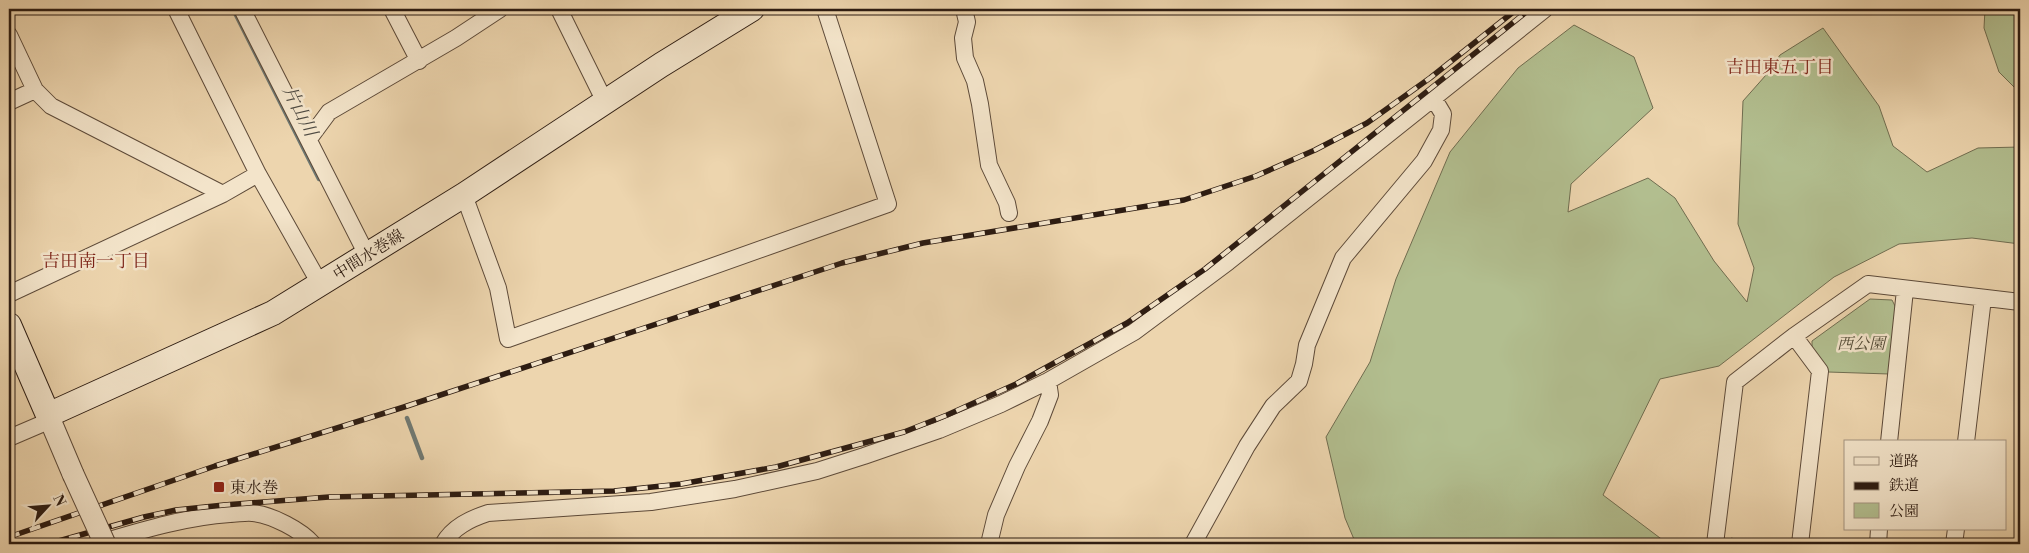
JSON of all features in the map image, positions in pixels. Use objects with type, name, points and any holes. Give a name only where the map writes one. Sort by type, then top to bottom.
[{"type":"main road","name":"中間水巻線","points":[[50,418],[273,313],[464,195],[605,102],[752,9]]},
{"type":"main road","points":[[9,325],[50,418]]},
{"type":"street","points":[[176,9],[258,174],[320,284]]},
{"type":"street","points":[[242,9],[310,139],[367,255]]},
{"type":"street","points":[[392,9],[419,60]]},
{"type":"street","points":[[310,139],[328,112],[456,38],[500,9]]},
{"type":"street","points":[[559,9],[605,102]]},
{"type":"street","points":[[464,195],[498,288],[508,339],[888,204],[825,9]]},
{"type":"street","points":[[964,9],[967,22],[963,38],[965,58],[980,104],[989,165],[1007,203],[1009,213]]},
{"type":"street","points":[[443,544],[467,520],[488,513],[651,502],[735,489],[817,471],[939,430],[1001,404],[1048,381],[1134,332],[1228,262],[1545,9]]},
{"type":"street","points":[[9,35],[35,90],[51,106],[223,194]]},
{"type":"street","points":[[9,102],[35,90]]},
{"type":"street","points":[[1193,544],[1247,446],[1273,406],[1298,381],[1304,364],[1307,345],[1343,258],[1424,160],[1441,130],[1443,114],[1434,99]]},
{"type":"street","points":[[9,294],[223,194],[258,174]]},
{"type":"street","points":[[1716,541],[1735,382],[1794,336],[1868,284],[1905,290],[2020,302]]},
{"type":"street","points":[[1888,440],[1905,290]]},
{"type":"street","points":[[1966,440],[1983,298]]},
{"type":"street","points":[[1794,336],[1820,371],[1800,544]]},
{"type":"street","points":[[989,544],[1000,507],[1050,395],[1048,381]]},
{"type":"street","points":[[9,438],[50,418],[105,544]]},
{"type":"street","points":[[96,544],[160,525],[215,515],[253,513],[282,523],[306,537],[313,544]]},
{"type":"street","points":[[1878,544],[1879,530]]},
{"type":"street","points":[[1954,544],[1956,530]]},
{"type":"path","points":[[1716,541],[1769,544]]},
{"type":"green space","points":[[1985,9],[2020,9],[2020,93],[1999,72],[1984,28]]},
{"type":"green space","points":[[1574,25],[1634,57],[1653,108],[1571,184],[1568,212],[1648,178],[1675,198],[1714,261],[1747,302],[1754,268],[1738,224],[1743,101],[1766,75],[1780,55],[1823,28],[1879,106],[1893,146],[1927,172],[1978,148],[2020,147],[2020,244],[1972,238],[1899,244],[1834,277],[1719,366],[1660,379],[1603,495],[1668,544],[1356,544],[1345,518],[1326,437],[1370,362],[1396,279],[1450,152],[1518,68]]},
{"type":"green space","name":"西公園","points":[[1870,299],[1892,300],[1897,310],[1889,374],[1828,372],[1812,349],[1812,341]]},
{"type":"waterway","name":"片山川","points":[[233,9],[319,179]]},
{"type":"waterway","name":"片山川","points":[[407,418],[422,458]]},
{"type":"railway","points":[[9,537],[215,466],[404,407],[842,263],[923,243],[1184,200],[1256,176],[1315,150],[1367,123],[1430,78],[1517,9]]},
{"type":"railway","points":[[48,544],[144,517],[176,510],[224,505],[329,497],[614,491],[681,484],[776,467],[904,432],[1016,384],[1127,323],[1205,269],[1530,9]]},
{"type":"place","name":"東水巻","points":[[219,487]]},
{"type":"district","name":"吉田東五丁目","points":[[1780,67]]},
{"type":"district","name":"吉田南一丁目","points":[[96,261]]}]
